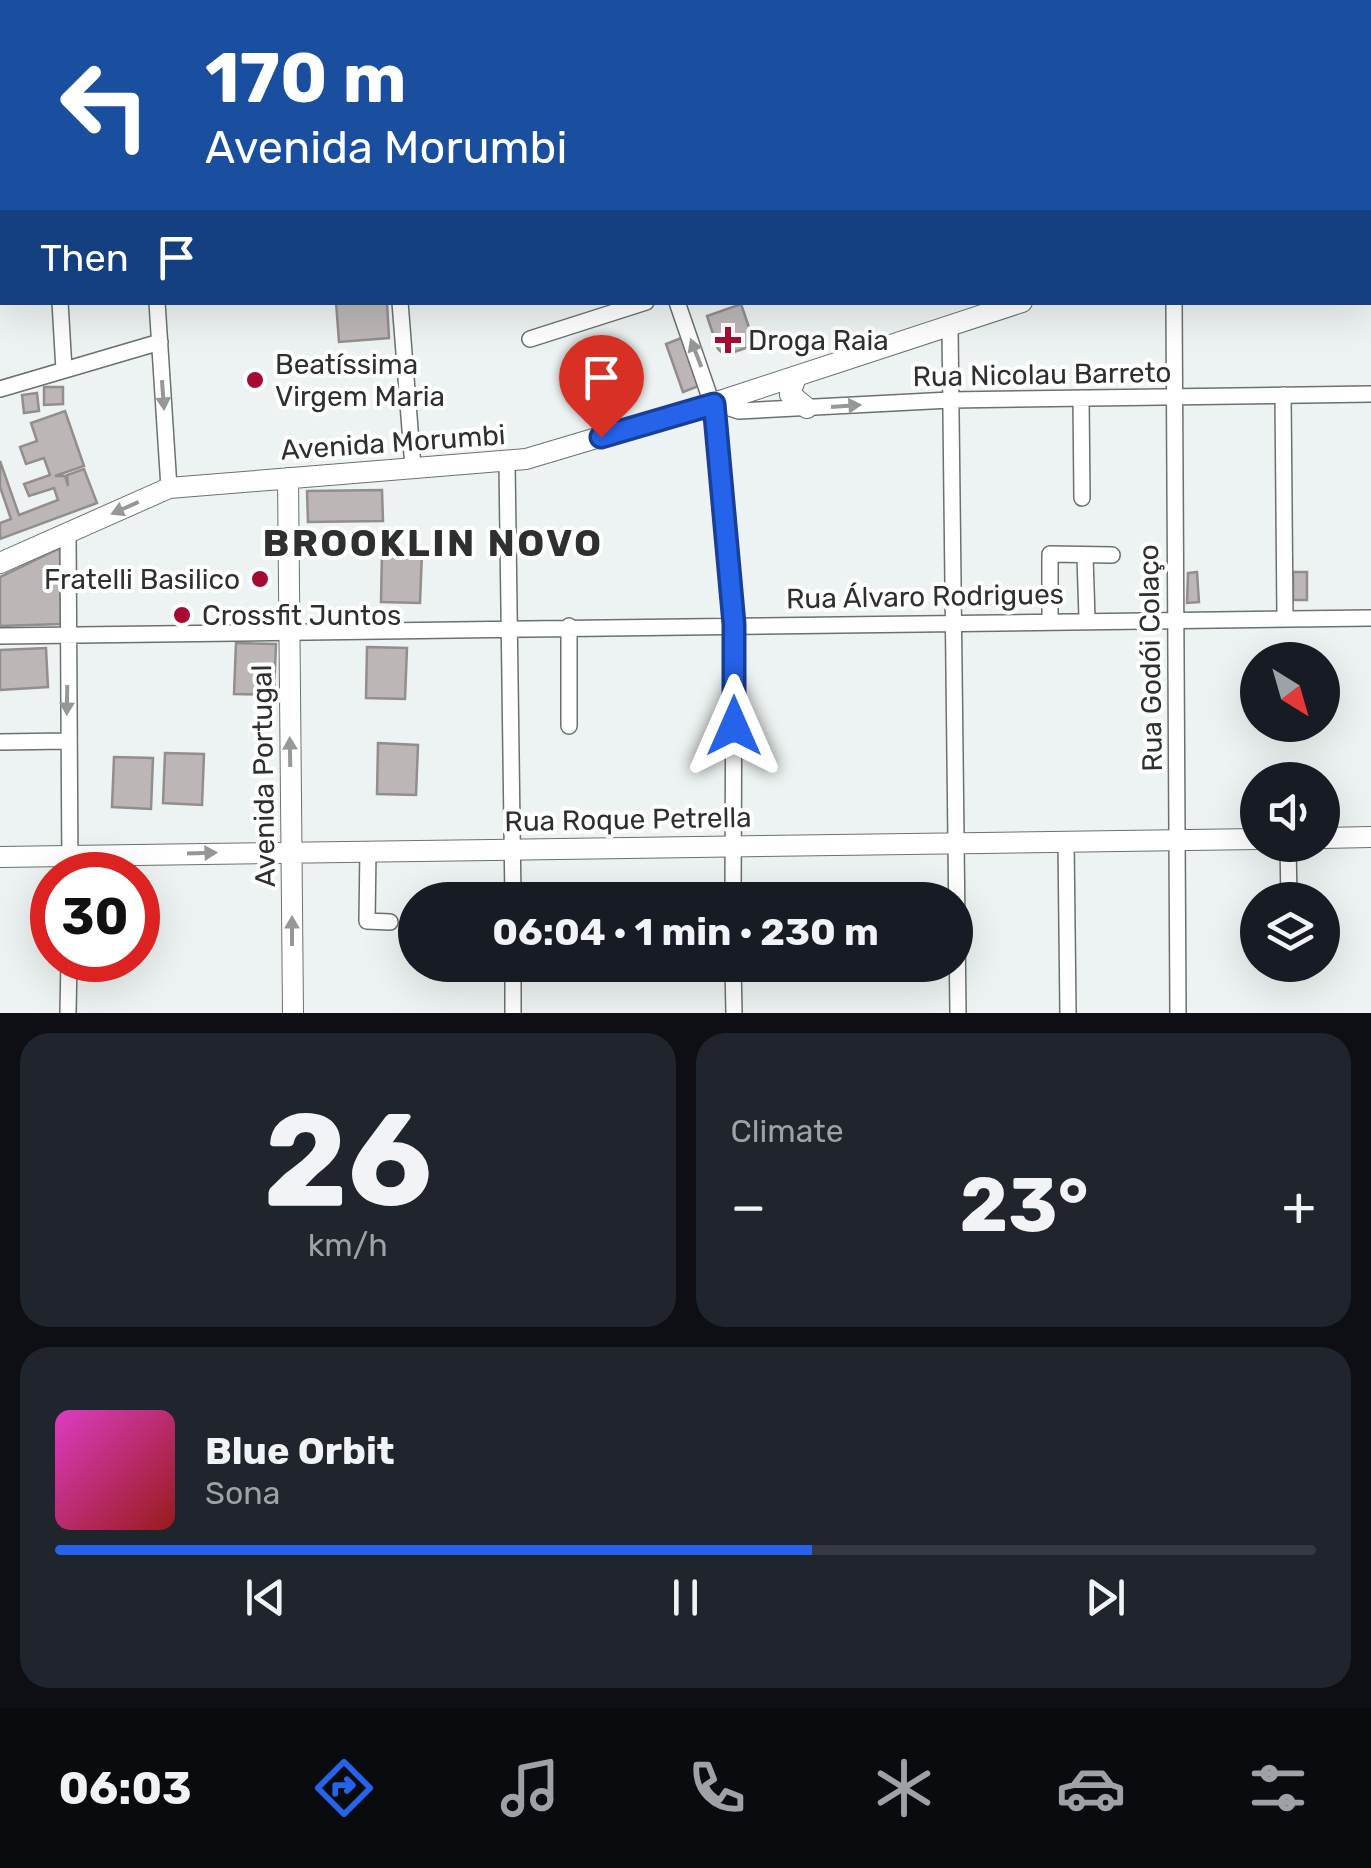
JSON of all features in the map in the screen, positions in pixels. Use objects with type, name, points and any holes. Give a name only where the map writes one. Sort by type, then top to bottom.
[{"type":"street","points":[[60,305],[64,370]]},
{"type":"street","points":[[157,305],[169,488]]},
{"type":"street","points":[[400,305],[413,467]]},
{"type":"street","points":[[530,339],[637,305]]},
{"type":"street","points":[[678,305],[714,404],[734,624],[733,882]]},
{"type":"street","name":"Avenida Morumbi","points":[[0,563],[169,488],[507,463],[714,404],[1013,305]]},
{"type":"street","name":"Rua Godói Colaço","points":[[1174,305],[1178,1013]]},
{"type":"street","points":[[950,327],[958,1013]]},
{"type":"street","points":[[0,390],[160,342]]},
{"type":"street","points":[[796,377],[790,394],[807,408]]},
{"type":"street","name":"Rua Nicolau Barreto","points":[[714,404],[739,411],[950,400],[1371,394]]},
{"type":"street","points":[[1283,395],[1284,617]]},
{"type":"street","points":[[1081,398],[1082,498]]},
{"type":"street","points":[[507,463],[512,882]]},
{"type":"street","name":"Avenida Portugal","points":[[288,478],[292,1013]]},
{"type":"street","points":[[68,533],[69,852]]},
{"type":"street","points":[[1050,620],[1048,555],[1083,552],[1087,618]]},
{"type":"street","points":[[1085,556],[1112,555]]},
{"type":"street","name":"Rua Álvaro Rodrigues","points":[[0,636],[1087,618],[1371,618]]},
{"type":"street","points":[[569,626],[570,726]]},
{"type":"street","points":[[0,742],[67,741]]},
{"type":"street","points":[[1340,838],[1371,837]]},
{"type":"street","name":"Rua Roque Petrella","points":[[160,859],[292,850],[1240,839]]},
{"type":"street","points":[[1066,841],[1068,1013]]},
{"type":"street","points":[[368,850],[367,921],[390,922]]},
{"type":"street","name":"Rua Roque Petrella","points":[[0,857],[30,861]]},
{"type":"street","points":[[68,1013],[69,982]]},
{"type":"street","points":[[513,982],[514,1013]]},
{"type":"street","points":[[734,982],[734,1013]]},
{"type":"building","points":[[336,305],[387,305],[389,338],[339,342]]},
{"type":"building","points":[[741,305],[755,345],[725,355],[718,349],[707,316]]},
{"type":"building","points":[[684,337],[701,385],[683,392],[666,344]]},
{"type":"building","points":[[44,387],[63,387],[63,404],[44,405]]},
{"type":"building","points":[[37,393],[39,411],[24,413],[22,395]]},
{"type":"building","points":[[65,411],[84,466],[55,476],[65,476],[68,486],[67,475],[84,469],[97,503],[0,539],[0,523],[11,519],[0,487],[0,461],[19,515],[58,500],[54,488],[29,496],[24,484],[50,475],[44,458],[26,464],[20,447],[37,441],[31,423]]},
{"type":"building","points":[[382,490],[383,521],[308,522],[307,491]]},
{"type":"building","points":[[60,548],[61,624],[0,626],[0,577]]},
{"type":"building","points":[[382,551],[422,552],[420,603],[381,602]]},
{"type":"building","points":[[1197,572],[1199,602],[1187,603],[1188,573]]},
{"type":"building","points":[[1293,572],[1307,572],[1307,600],[1293,600]]},
{"type":"building","points":[[236,643],[276,644],[274,695],[234,694]]},
{"type":"building","points":[[367,647],[407,648],[405,699],[366,698]]},
{"type":"building","points":[[46,648],[48,687],[0,690],[0,650]]},
{"type":"building","points":[[378,743],[418,745],[416,795],[377,794]]},
{"type":"building","points":[[165,753],[204,754],[202,805],[163,803]]},
{"type":"building","points":[[114,757],[153,758],[151,809],[112,807]]},
{"type":"place","name":"Droga Raia","points":[[728,340]]},
{"type":"place","name":"Beatíssima Virgem Maria","points":[[255,380]]},
{"type":"place","name":"Fratelli Basilico","points":[[260,579]]},
{"type":"place","name":"Crossfit Juntos","points":[[182,615]]},
{"type":"district","name":"BROOKLIN NOVO","points":[[433,543]]},
{"type":"route","points":[[601,437],[714,404],[734,624],[734,726]]}]
